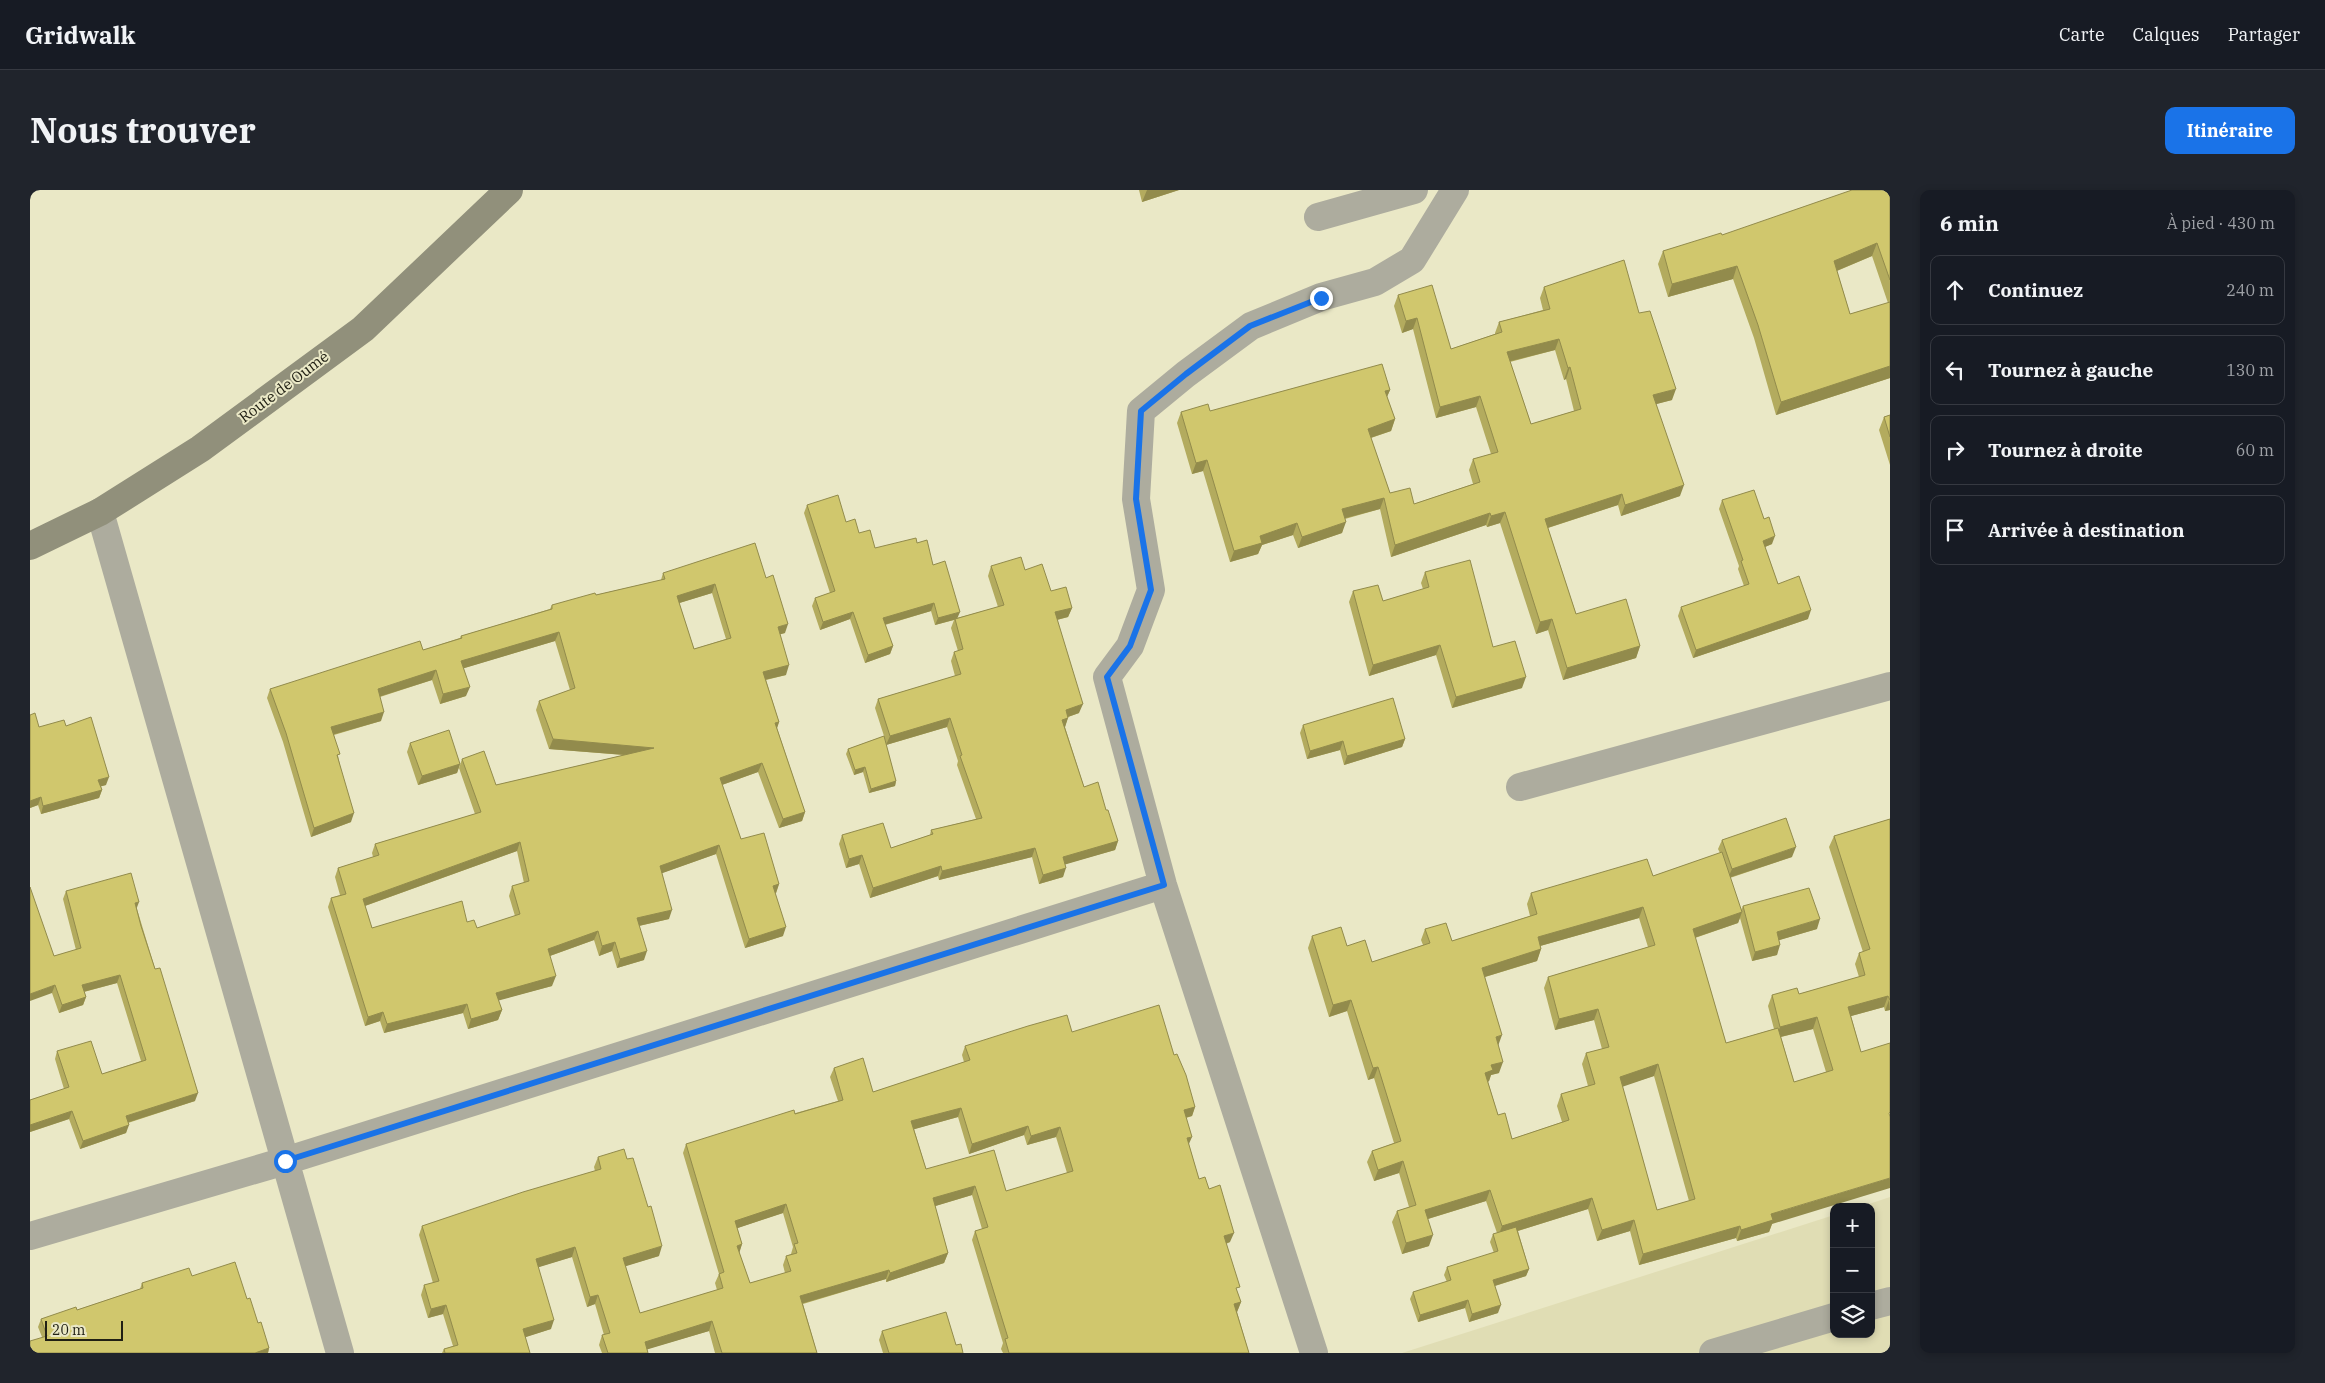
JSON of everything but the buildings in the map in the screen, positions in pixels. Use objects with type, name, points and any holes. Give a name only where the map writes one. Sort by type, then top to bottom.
[{"type":"main road","name":"Route de Oumé","points":[[30,546],[100,512],[200,449],[362,329],[509,190]]},
{"type":"street","points":[[1318,218],[1414,190]]},
{"type":"street","points":[[1314,1353],[1164,885],[1107,677],[1130,646],[1151,590],[1136,499],[1141,411],[1186,374],[1250,326],[1321,298],[1375,282],[1412,260],[1455,190]]},
{"type":"street","points":[[100,512],[340,1353]]},
{"type":"street","points":[[1520,787],[1890,686]]},
{"type":"street","points":[[30,1236],[285,1161],[1164,885]]},
{"type":"street","points":[[1875,1305],[1890,1301]]},
{"type":"street","points":[[1713,1353],[1830,1318]]},
{"type":"shaded area","points":[[1890,1197],[1890,1353],[1402,1353],[1830,1216],[1830,1338],[1875,1338],[1875,1203],[1872,1203]]},
{"type":"route","points":[[285,1161],[1164,885],[1107,677],[1130,646],[1151,590],[1136,499],[1141,411],[1186,374],[1250,326],[1321,298]]}]
